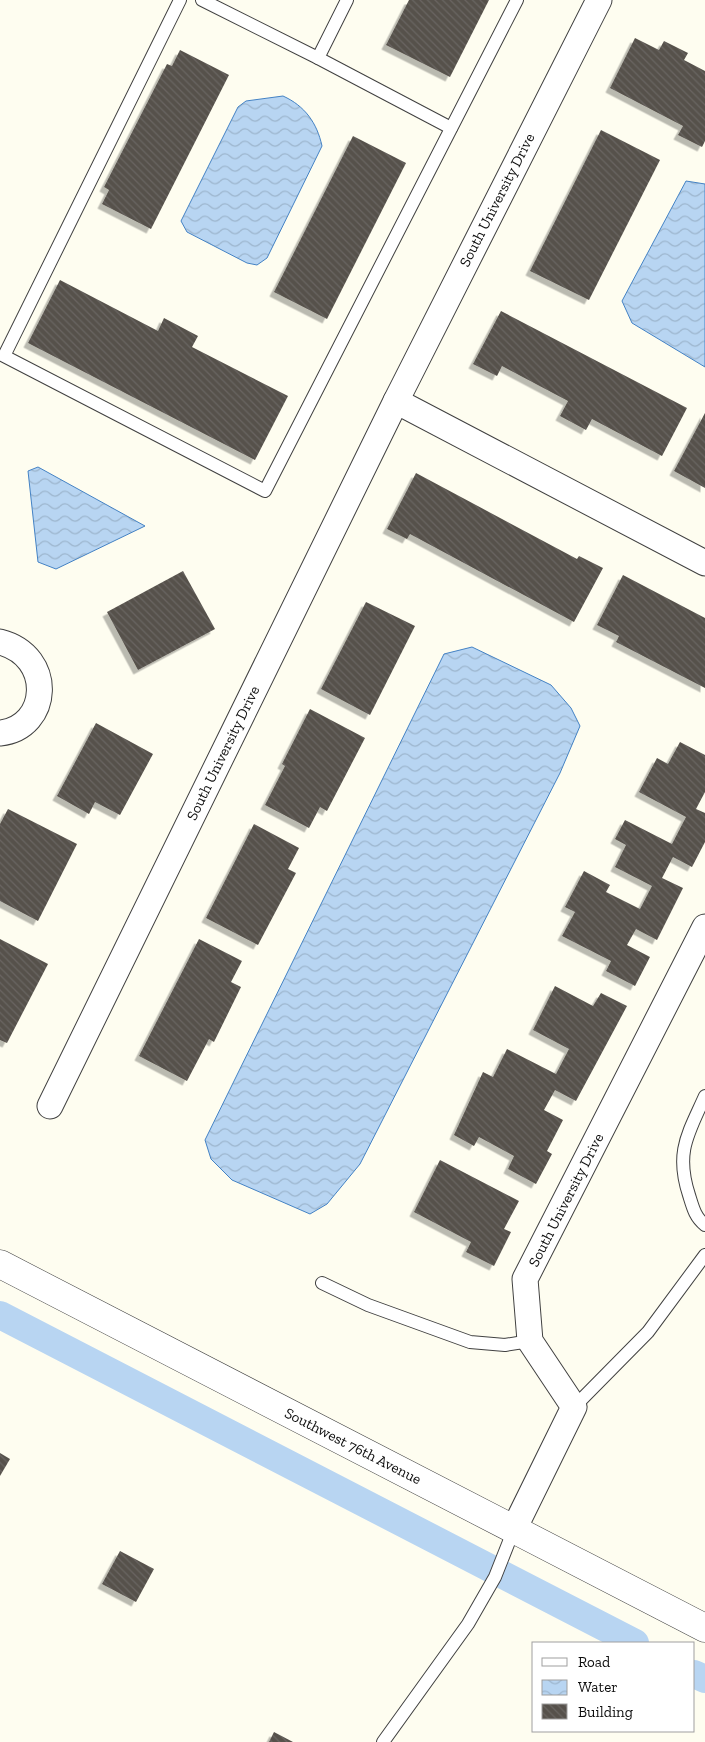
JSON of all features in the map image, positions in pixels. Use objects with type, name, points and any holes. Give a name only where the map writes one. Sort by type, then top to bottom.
[{"type":"street","name":"South University Drive","points":[[50,1106],[396,401],[599,0]]},
{"type":"street","points":[[396,401],[705,563]]},
{"type":"street","points":[[0,642],[13,645],[26,654],[36,668],[40,684],[38,700],[31,714],[20,726],[0,733]]},
{"type":"street","name":"South University Drive","points":[[574,1407],[530,1341],[525,1279],[702,940]]},
{"type":"street","name":"Southwest 76th Avenue","points":[[0,1264],[705,1628]]},
{"type":"street","points":[[514,1529],[574,1407]]},
{"type":"lane","points":[[180,0],[4,356],[265,491],[517,0]]},
{"type":"lane","points":[[202,0],[451,128]]},
{"type":"lane","points":[[318,58],[347,0]]},
{"type":"lane","points":[[705,1096],[682,1148],[682,1158],[683,1177],[693,1210],[696,1218],[705,1225]]},
{"type":"lane","points":[[574,1407],[648,1332],[705,1255]]},
{"type":"lane","points":[[322,1283],[368,1305],[470,1342],[505,1345],[530,1341]]},
{"type":"lane","points":[[383,1742],[468,1624],[496,1577],[514,1529]]},
{"type":"water","points":[[283,96],[298,105],[309,116],[317,130],[322,146],[267,258],[257,265],[247,263],[187,232],[181,221],[238,107],[246,101]]},
{"type":"water","points":[[686,181],[705,184],[705,367],[632,323],[622,301]]},
{"type":"water","points":[[38,467],[145,526],[56,569],[38,562],[28,471]]},
{"type":"water","points":[[472,647],[551,685],[571,708],[580,726],[560,773],[360,1164],[327,1204],[310,1214],[232,1180],[211,1159],[205,1140],[444,654]]},
{"type":"building","points":[[409,0],[489,0],[450,77],[386,45]]},
{"type":"building","points":[[635,38],[659,50],[664,41],[688,53],[684,60],[705,71],[705,141],[702,147],[678,135],[683,126],[610,88]]},
{"type":"building","points":[[180,50],[229,75],[151,229],[102,204],[109,190],[104,187],[167,64],[172,66]]},
{"type":"building","points":[[601,130],[660,160],[589,300],[530,271]]},
{"type":"building","points":[[353,136],[406,163],[327,319],[274,292]]},
{"type":"building","points":[[60,280],[158,331],[164,318],[198,336],[192,347],[288,396],[255,460],[28,343]]},
{"type":"building","points":[[501,311],[687,408],[662,456],[592,419],[586,430],[560,416],[568,401],[502,366],[497,376],[473,364]]},
{"type":"building","points":[[705,413],[705,488],[674,471]]},
{"type":"building","points":[[416,473],[577,559],[579,556],[603,568],[574,622],[410,534],[407,539],[387,529]]},
{"type":"building","points":[[183,571],[215,629],[138,670],[107,612]]},
{"type":"building","points":[[623,575],[705,618],[705,688],[616,642],[619,636],[597,625]]},
{"type":"building","points":[[366,602],[415,626],[370,715],[321,689]]},
{"type":"building","points":[[310,709],[365,738],[327,811],[320,807],[309,828],[265,805],[285,766],[282,764]]},
{"type":"building","points":[[96,723],[153,754],[120,815],[95,802],[89,814],[57,796]]},
{"type":"building","points":[[680,742],[705,755],[705,792],[696,809],[705,813],[705,842],[692,867],[673,857],[662,878],[683,888],[657,940],[636,929],[627,945],[650,957],[635,986],[606,971],[611,961],[562,936],[575,912],[565,907],[584,871],[610,885],[606,892],[640,909],[652,886],[615,867],[626,845],[615,839],[625,820],[672,844],[686,817],[639,792],[657,758],[668,764]]},
{"type":"building","points":[[8,809],[77,844],[38,921],[0,901],[0,824]]},
{"type":"building","points":[[254,824],[299,848],[288,869],[296,873],[258,945],[206,918]]},
{"type":"building","points":[[0,939],[48,964],[7,1043],[0,1040]]},
{"type":"building","points":[[199,939],[242,961],[231,982],[241,987],[214,1042],[209,1039],[187,1081],[139,1056]]},
{"type":"building","points":[[555,986],[593,1006],[601,993],[627,1006],[576,1101],[555,1090],[544,1110],[563,1120],[547,1151],[552,1154],[536,1184],[508,1169],[514,1156],[479,1137],[474,1146],[454,1135],[483,1072],[493,1077],[507,1049],[556,1074],[569,1049],[533,1030]]},
{"type":"building","points":[[440,1160],[519,1201],[504,1229],[511,1232],[494,1266],[466,1252],[471,1242],[414,1212]]},
{"type":"building","points":[[0,1453],[10,1459],[0,1476]]},
{"type":"building","points":[[120,1551],[154,1569],[136,1602],[102,1584]]},
{"type":"building","points":[[274,1732],[293,1742],[269,1742]]},
{"type":"waterway","points":[[0,1315],[633,1642]]},
{"type":"waterway","points":[[695,1674],[705,1679]]}]
